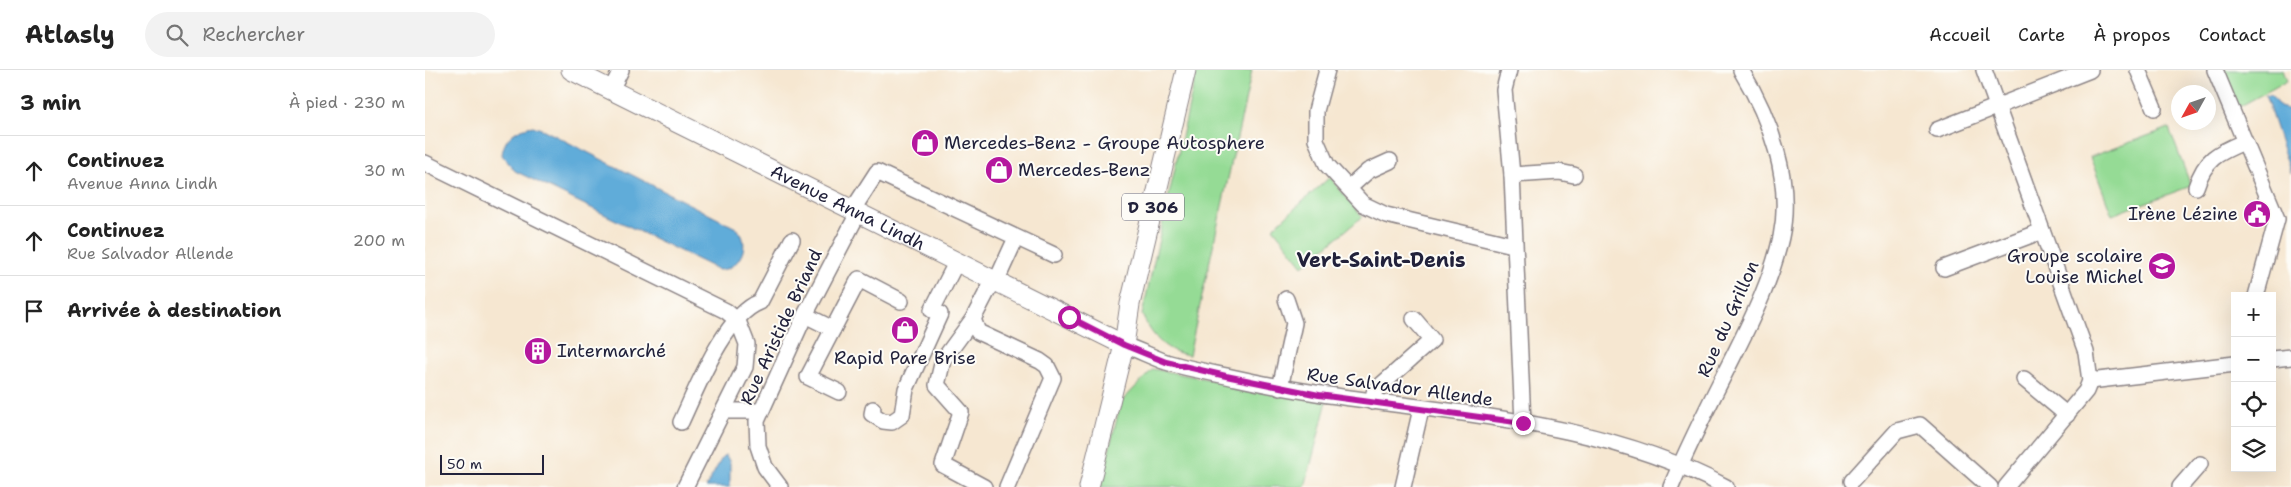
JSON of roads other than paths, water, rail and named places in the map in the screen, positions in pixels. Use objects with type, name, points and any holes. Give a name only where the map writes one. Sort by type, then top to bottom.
[{"type":"main road","name":"Avenue Anna Lindh","points":[[571,70],[1124,345]]},
{"type":"main road","name":"D 306","points":[[1089,487],[1124,345],[1130,304],[1186,70]]},
{"type":"street","points":[[611,90],[621,70]]},
{"type":"street","points":[[1327,70],[1316,111],[1315,140],[1327,165],[1363,204],[1386,215],[1513,245]]},
{"type":"street","points":[[1509,70],[1504,90],[1512,175],[1513,245],[1523,388],[1523,423]]},
{"type":"street","name":"Rue du Grillon","points":[[1671,487],[1769,281],[1781,235],[1784,202],[1779,162],[1764,112],[1741,70]]},
{"type":"street","points":[[1984,70],[2086,352],[2090,381],[2079,402],[2006,487]]},
{"type":"street","points":[[1937,130],[2090,70]]},
{"type":"street","points":[[2138,70],[2154,108]]},
{"type":"street","points":[[2215,70],[2277,219],[2258,292]]},
{"type":"street","points":[[2196,187],[2202,169],[2209,161],[2225,150],[2244,142]]},
{"type":"street","points":[[1349,188],[1369,171],[1390,161]]},
{"type":"street","points":[[425,163],[726,311],[737,321],[747,344],[745,368],[685,487]]},
{"type":"street","name":"Rue Aristide Briand","points":[[780,487],[765,467],[758,446],[757,421],[760,411],[805,315],[855,219],[857,203],[877,172],[1016,238]]},
{"type":"street","points":[[1512,175],[1559,172],[1574,175]]},
{"type":"street","points":[[1944,268],[2042,231]]},
{"type":"street","points":[[984,487],[943,465],[961,412],[937,385],[943,360],[973,318],[1000,274],[1016,238],[1054,255]]},
{"type":"street","points":[[681,422],[721,339],[749,306],[760,302],[792,240]]},
{"type":"street","points":[[873,410],[872,414],[883,421],[892,422],[902,415],[906,389],[941,314],[932,310],[957,261]]},
{"type":"street","points":[[839,392],[808,377],[859,279],[901,301]]},
{"type":"street","points":[[1280,388],[1294,323],[1286,299]]},
{"type":"street","points":[[805,315],[833,330]]},
{"type":"street","points":[[973,318],[978,332],[1040,361],[1047,366],[1053,378],[1007,487]]},
{"type":"street","points":[[1372,402],[1374,393],[1380,386],[1433,340],[1414,320]]},
{"type":"street","name":"Rue Salvador Allende","points":[[1124,345],[1166,362],[1280,388],[1523,423],[1589,436],[1680,465],[1726,487]]},
{"type":"street","points":[[2276,359],[2291,357]]},
{"type":"street","points":[[2090,381],[2231,364]]},
{"type":"street","points":[[2024,379],[2067,415]]},
{"type":"street","points":[[1403,487],[1421,409]]},
{"type":"street","points":[[723,411],[760,411]]},
{"type":"street","points":[[1852,480],[1897,431],[1920,425],[1990,487]]},
{"type":"street","points":[[2180,487],[2200,464]]},
{"type":"water","points":[[2265,95],[2271,96],[2280,107],[2291,110],[2291,174]]},
{"type":"water","points":[[533,126],[736,228],[743,240],[742,254],[733,265],[719,270],[515,171],[502,155],[505,143],[516,132]]},
{"type":"water","points":[[726,455],[730,463],[730,487],[706,487],[723,456]]},
{"type":"place","name":"Mercedes-Benz - Groupe Autosphere","points":[[925,143]]},
{"type":"place","name":"Mercedes-Benz","points":[[999,170]]},
{"type":"place","name":"Irène Lézine","points":[[2257,214]]},
{"type":"place","name":"Groupe scolaire Louise Michel","points":[[2162,266]]},
{"type":"place","name":"Rapid Pare Brise","points":[[905,330]]},
{"type":"place","name":"Intermarché","points":[[538,351]]},
{"type":"district","name":"Vert-Saint-Denis","points":[[1381,260]]}]
